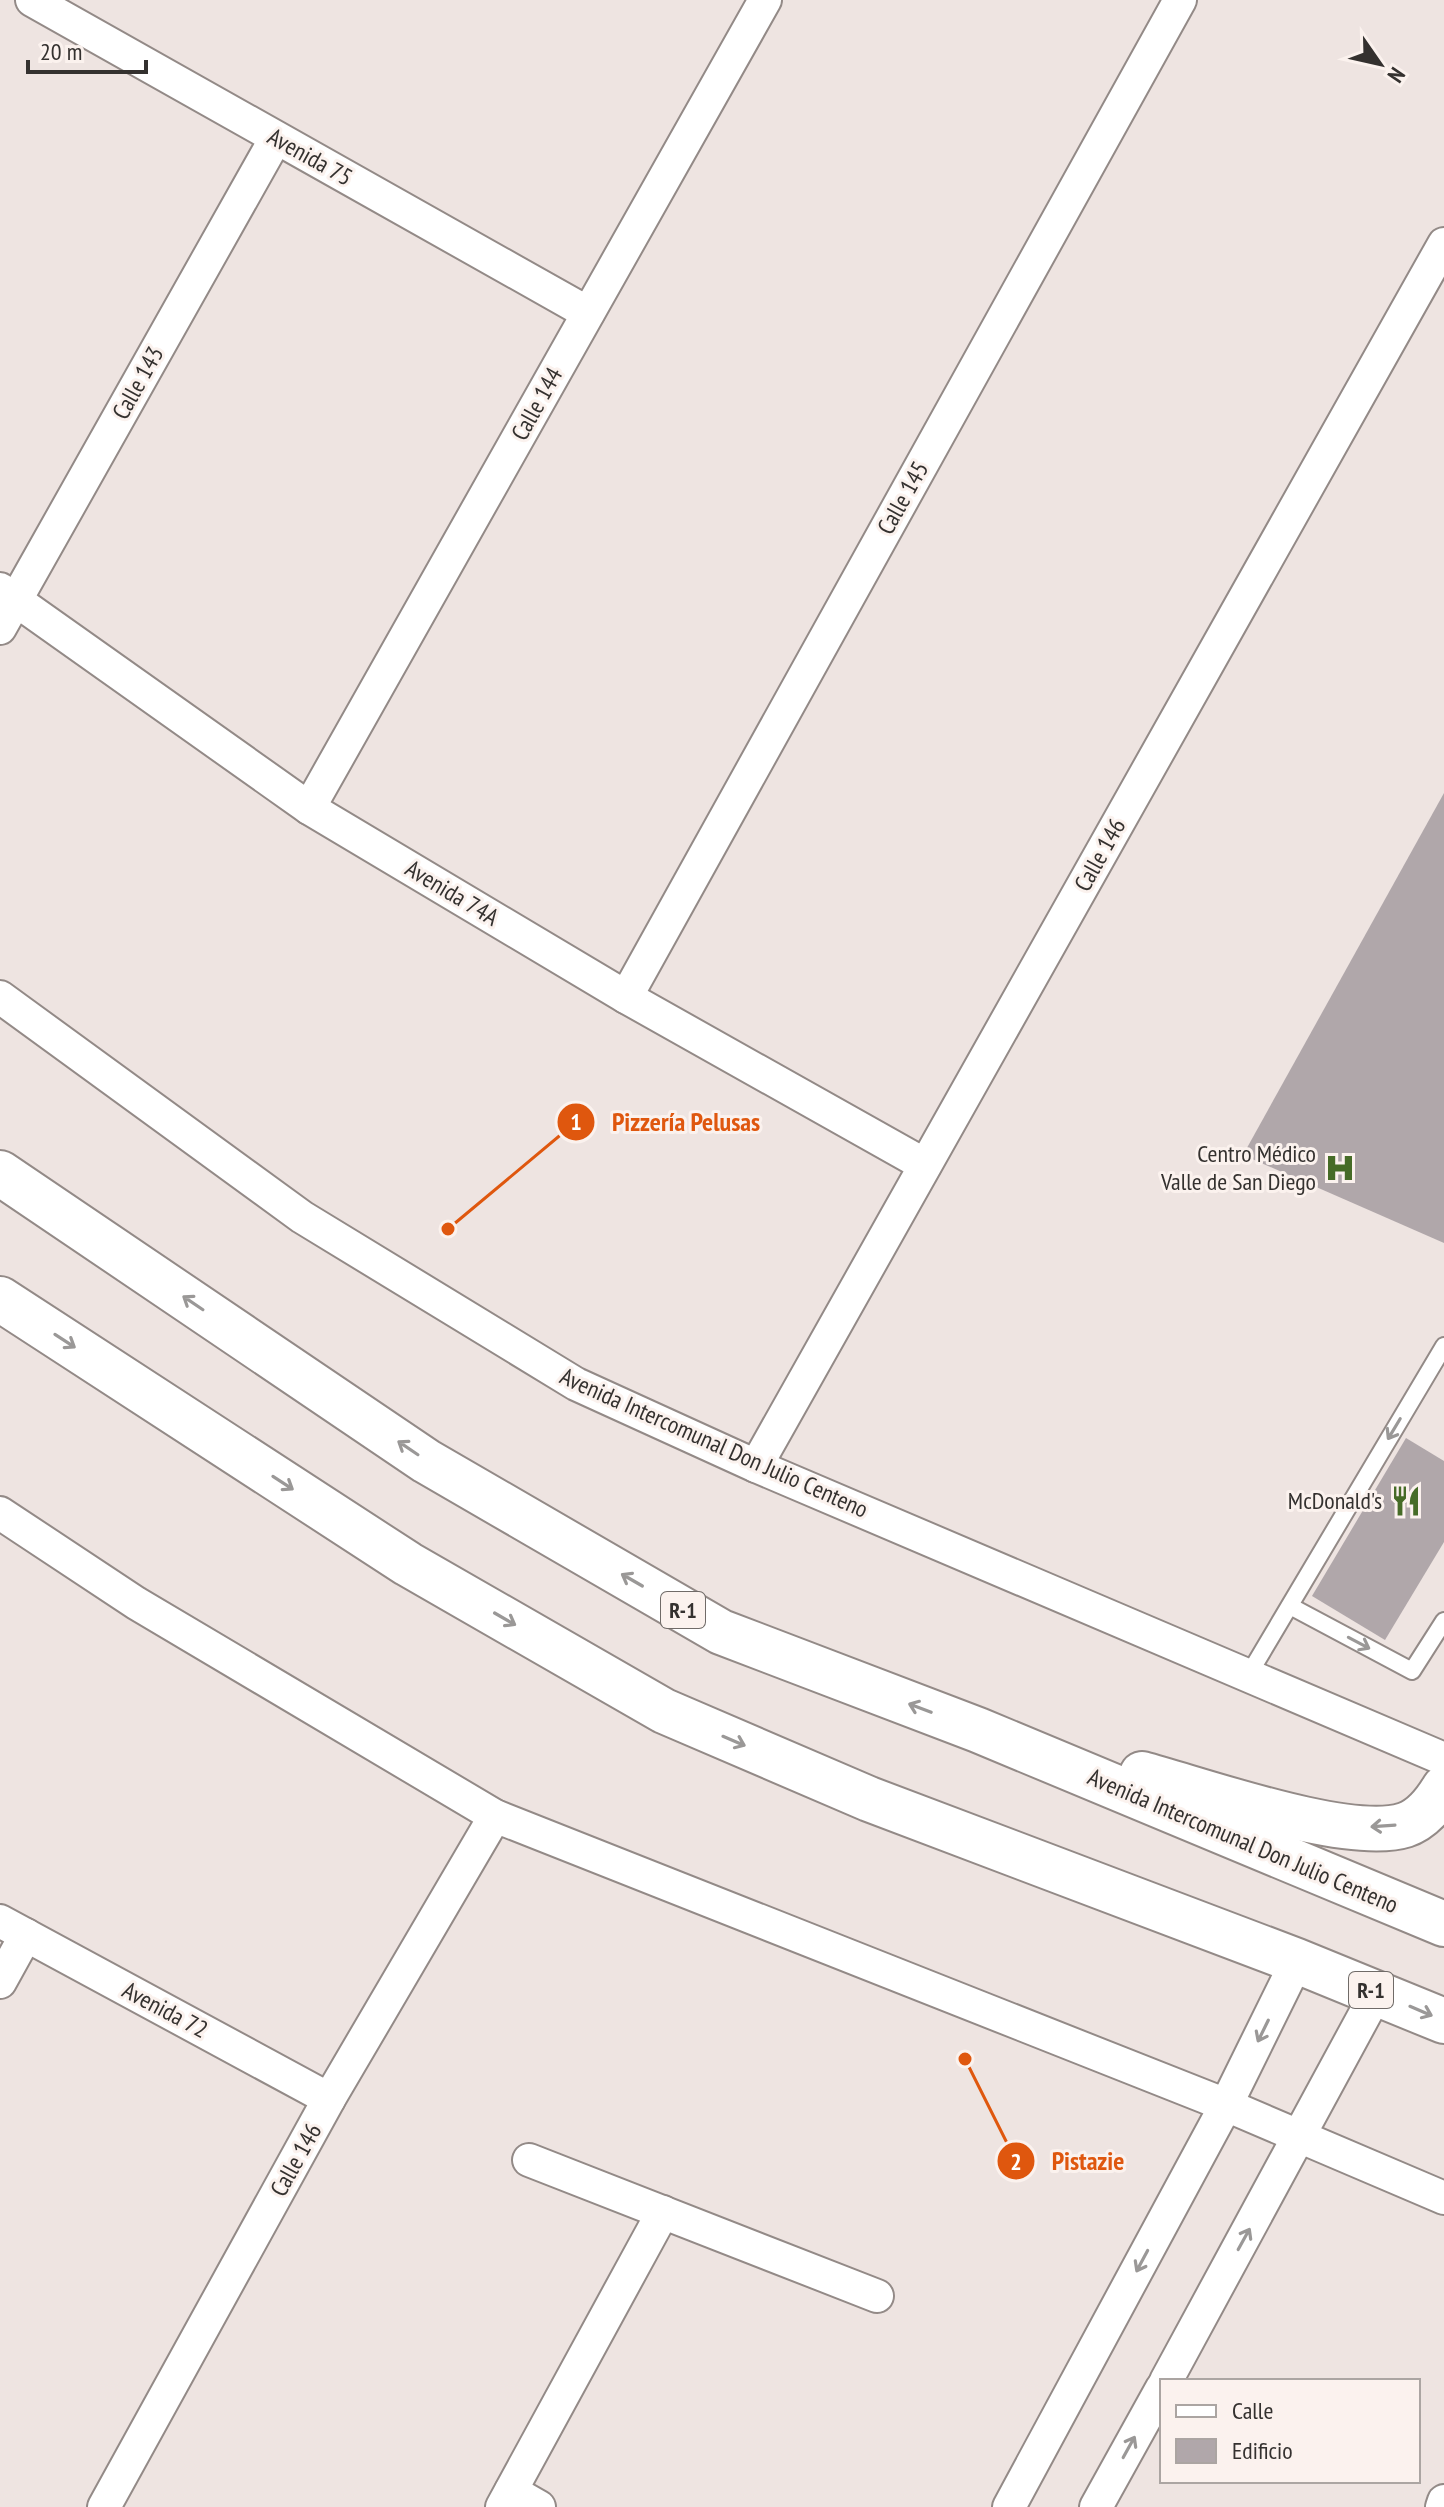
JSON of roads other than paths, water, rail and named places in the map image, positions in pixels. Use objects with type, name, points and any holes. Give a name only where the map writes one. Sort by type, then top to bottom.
[{"type":"main road","name":"Avenida Intercomunal Don Julio Centeno","points":[[0,1173],[426,1461],[721,1632],[978,1730],[1444,1924]]},
{"type":"main road","name":"R-1","points":[[0,1299],[408,1564],[664,1711],[869,1799],[1297,1961],[1444,2021]]},
{"type":"main road","points":[[978,1730],[1302,1817],[1362,1828],[1406,1825],[1433,1807],[1444,1788]]},
{"type":"street","name":"Avenida 75","points":[[32,0],[588,313]]},
{"type":"street","name":"Calle 145","points":[[626,997],[1180,0]]},
{"type":"street","name":"Calle 144","points":[[309,808],[588,313],[755,3]]},
{"type":"street","name":"Calle 143","points":[[0,628],[8,595],[276,138]]},
{"type":"street","name":"Calle 146","points":[[756,1466],[1444,244]]},
{"type":"street","name":"Avenida 74A","points":[[8,595],[309,808],[626,997],[925,1165]]},
{"type":"street","name":"Avenida Intercomunal Don Julio Centeno","points":[[0,997],[302,1217],[576,1384],[756,1466],[1444,1759]]},
{"type":"street","points":[[0,1513],[136,1603],[495,1816],[1226,2105],[1444,2198]]},
{"type":"street","name":"Calle 146","points":[[104,2507],[329,2099],[495,1816]]},
{"type":"street","points":[[0,1982],[13,1928]]},
{"type":"street","name":"Avenida 72","points":[[13,1928],[329,2099]]},
{"type":"street","points":[[1009,2507],[1226,2105],[1297,1961]]},
{"type":"street","points":[[1167,2379],[1377,1992]]},
{"type":"street","points":[[529,2160],[877,2296]]},
{"type":"street","points":[[539,2507],[506,2499],[663,2212]]},
{"type":"street","points":[[1096,2507],[1160,2392]]},
{"type":"street","points":[[1442,2507],[1444,2501]]},
{"type":"lane","points":[[1249,1674],[1439,1365],[1444,1346]]},
{"type":"lane","points":[[1290,1606],[1412,1671],[1444,1621]]},
{"type":"place","name":"Centro Médico Valle de San Diego","points":[[1340,1168]]},
{"type":"place","name":"Pizzería Pelusas","points":[[448,1229]]},
{"type":"place","name":"McDonald's","points":[[1406,1501]]},
{"type":"place","name":"Pistazie","points":[[965,2059]]}]
